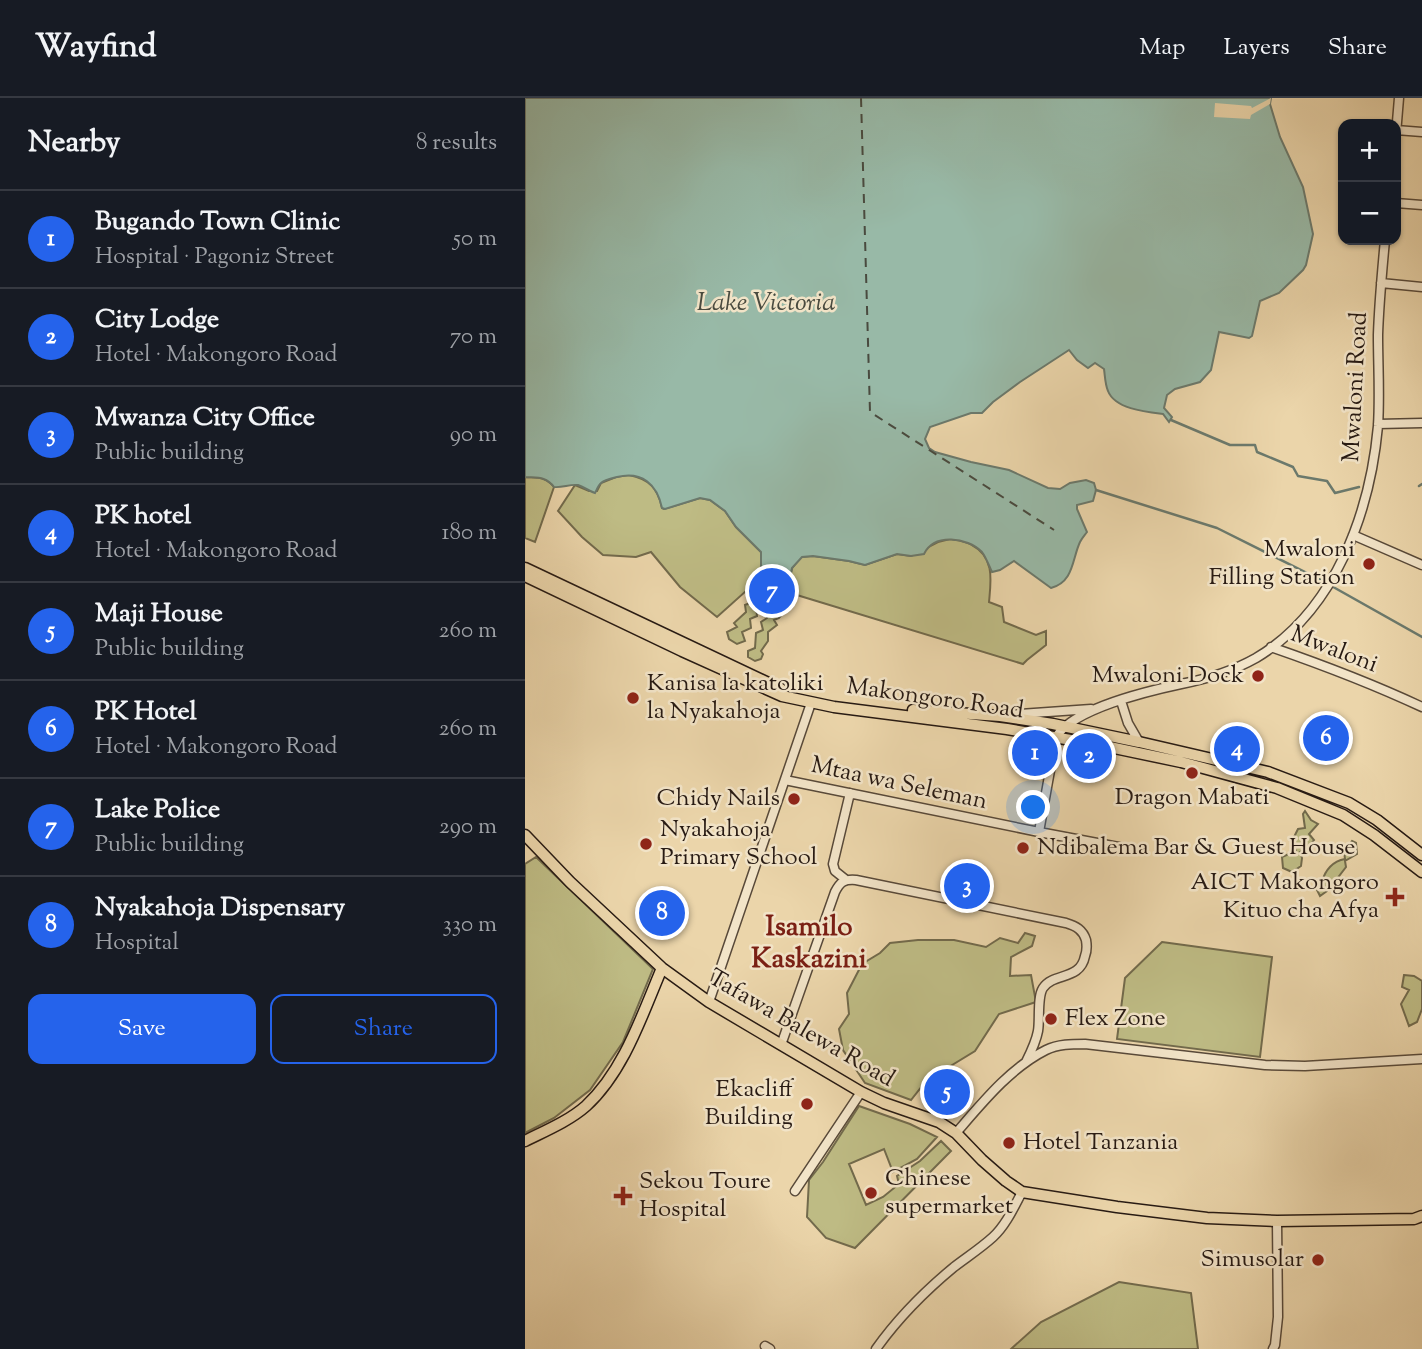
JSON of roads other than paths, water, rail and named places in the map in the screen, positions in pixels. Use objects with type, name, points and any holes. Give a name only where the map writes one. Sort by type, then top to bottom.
[{"type":"main road","name":"Makongoro Road","points":[[525,568],[783,690],[862,704],[1000,716],[1244,765],[1303,784],[1349,803],[1377,820],[1422,855]]},
{"type":"main road","name":"Makongoro Road","points":[[525,576],[782,696],[811,703],[1056,737],[1181,762],[1277,788],[1343,815],[1422,872]]},
{"type":"main road","name":"Tafawa Balewa Road","points":[[525,835],[570,882],[662,968],[709,1002],[861,1092],[939,1122],[955,1132],[982,1160],[1022,1192],[1207,1218],[1277,1221],[1414,1219],[1422,1216]]},
{"type":"main road","points":[[525,1141],[585,1107],[608,1081],[625,1051],[662,968]]},
{"type":"street","points":[[1397,119],[1399,98]]},
{"type":"street","points":[[1401,132],[1422,132]]},
{"type":"street","points":[[1401,203],[1422,205]]},
{"type":"street","name":"Mwaloni Road","points":[[1056,737],[1077,718],[1098,709],[1149,692],[1230,671],[1255,658],[1299,623],[1323,593],[1353,535],[1371,474],[1378,424],[1378,333],[1385,245]]},
{"type":"street","points":[[1381,283],[1422,287]]},
{"type":"street","points":[[1378,424],[1422,423]]},
{"type":"street","points":[[1353,535],[1422,565]]},
{"type":"street","name":"Mwaloni","points":[[1271,647],[1374,685],[1422,707]]},
{"type":"street","points":[[1121,701],[1128,723],[1139,742]]},
{"type":"street","points":[[709,1002],[811,703]]},
{"type":"street","points":[[1000,716],[1098,709]]},
{"type":"street","points":[[1039,832],[1056,737]]},
{"type":"street","name":"Mtaa wa Seleman","points":[[785,780],[1129,849]]},
{"type":"street","points":[[850,793],[834,864],[835,872],[845,879],[1066,923],[1080,929],[1087,943],[1084,963],[1077,971],[1050,982],[1043,988],[1038,1031],[1027,1062]]},
{"type":"street","points":[[781,1045],[835,892],[845,879]]},
{"type":"street","points":[[955,1132],[1027,1062],[1048,1049],[1067,1044],[1265,1065],[1305,1066],[1422,1059]]},
{"type":"street","points":[[795,1191],[861,1092]]},
{"type":"street","points":[[876,1349],[916,1301],[994,1236],[1008,1218],[1022,1192]]},
{"type":"street","points":[[1275,1348],[1277,1221]]},
{"type":"water","name":"Lake Victoria","points":[[525,98],[1271,98],[1270,104],[1280,137],[1303,187],[1313,234],[1303,270],[1279,293],[1260,301],[1252,336],[1249,338],[1219,332],[1211,370],[1200,382],[1175,389],[1167,395],[1164,408],[1172,417],[1169,422],[1163,414],[1124,406],[1117,402],[1108,391],[1104,369],[1095,363],[1088,368],[1069,350],[1020,382],[982,413],[971,413],[930,427],[925,439],[929,448],[935,452],[1009,470],[1048,488],[1060,489],[1070,483],[1086,480],[1094,483],[1096,490],[1093,501],[1077,505],[1087,532],[1080,542],[1068,575],[1059,585],[1051,588],[1014,561],[992,572],[982,552],[976,547],[960,541],[943,540],[929,547],[924,554],[897,554],[865,565],[813,556],[802,557],[792,568],[786,598],[783,599],[761,587],[761,552],[736,527],[725,511],[710,500],[700,498],[665,509],[662,508],[652,486],[634,476],[604,481],[595,493],[578,485],[554,487],[544,479],[525,477]]},
{"type":"waterway","points":[[1171,420],[1230,445],[1255,445],[1257,452],[1293,467],[1298,476],[1327,481],[1335,493],[1359,487]]},
{"type":"waterway","points":[[1096,490],[1217,528],[1319,579],[1422,637]]},
{"type":"place","name":"Mwaloni Filling Station","points":[[1369,564]]},
{"type":"place","name":"Lake Police","points":[[772,591]]},
{"type":"place","name":"Mwaloni Dock","points":[[1258,676]]},
{"type":"place","name":"Kanisa la katoliki la Nyakahoja","points":[[633,698]]},
{"type":"place","name":"PK Hotel","points":[[1326,738]]},
{"type":"place","name":"PK hotel","points":[[1237,749]]},
{"type":"place","name":"Bugando Town Clinic","points":[[1035,753]]},
{"type":"place","name":"City Lodge","points":[[1089,756]]},
{"type":"place","name":"Dragon Mabati","points":[[1192,773]]},
{"type":"place","name":"Chidy Nails","points":[[794,799]]},
{"type":"place","name":"Nyakahoja Primary School","points":[[646,844]]},
{"type":"place","name":"Ndibalema Bar & Guest House","points":[[1023,848]]},
{"type":"place","name":"Mwanza City Office","points":[[967,886]]},
{"type":"place","name":"AICT Makongoro Kituo cha Afya","points":[[1395,897]]},
{"type":"place","name":"Nyakahoja Dispensary","points":[[662,913]]},
{"type":"place","name":"Flex Zone","points":[[1051,1019]]},
{"type":"place","name":"Maji House","points":[[947,1092]]},
{"type":"place","name":"Ekacliff Building","points":[[807,1104]]},
{"type":"place","name":"Hotel Tanzania","points":[[1009,1143]]},
{"type":"place","name":"Chinese supermarket","points":[[871,1193]]},
{"type":"place","name":"Sekou Toure Hospital","points":[[623,1196]]},
{"type":"place","name":"Simusolar","points":[[1318,1260]]},
{"type":"district","name":"Isamilo Kaskazini","points":[[809,944]]}]
